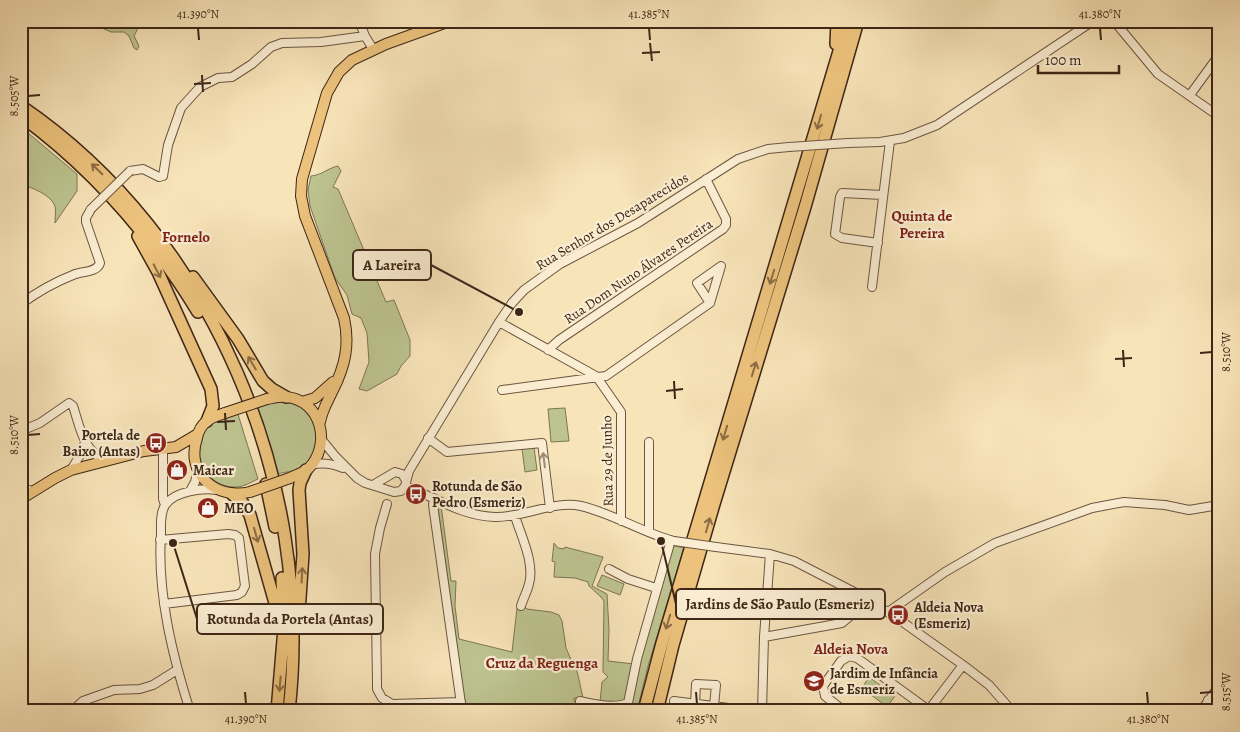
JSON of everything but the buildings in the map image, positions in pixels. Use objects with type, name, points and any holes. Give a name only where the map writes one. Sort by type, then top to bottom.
[{"type":"highway","points":[[832,75],[837,21]]},
{"type":"highway","points":[[644,711],[669,621],[848,21]]},
{"type":"highway","points":[[658,708],[673,645],[714,504],[805,207],[858,21]]},
{"type":"highway","points":[[849,51],[854,48],[865,21]]},
{"type":"highway","points":[[21,106],[48,125],[124,196],[197,282],[238,339],[268,386],[286,397]]},
{"type":"highway","points":[[21,116],[68,154],[113,200],[163,258],[193,304],[225,363],[246,416],[267,485],[276,530],[284,607],[278,711]]},
{"type":"highway","points":[[113,200],[141,241],[158,272],[211,389],[213,406],[207,421]]},
{"type":"highway","points":[[154,231],[192,286],[217,330],[238,374],[262,441],[279,504],[286,548],[292,609],[292,676]]},
{"type":"highway","points":[[289,711],[303,571],[299,490],[302,478],[309,467]]},
{"type":"highway","points":[[232,494],[242,502],[250,515],[275,602],[282,658]]},
{"type":"main road","points":[[320,422],[312,410],[302,402],[286,397],[267,399],[207,421],[198,434],[195,443],[194,459],[198,470],[207,482],[217,490],[232,494],[250,492],[290,478],[309,467],[319,452],[322,440],[320,422],[325,404],[347,355],[348,341],[346,327],[302,205],[301,187],[308,156],[331,84],[339,72],[347,64],[373,49],[432,21]]},
{"type":"main road","points":[[397,39],[418,34],[450,21]]},
{"type":"main road","points":[[302,402],[315,398],[339,376]]},
{"type":"main road","points":[[21,499],[26,491],[71,470],[104,460],[181,445],[198,434]]},
{"type":"main road","points":[[166,448],[180,451],[194,459]]},
{"type":"street","points":[[359,21],[373,49]]},
{"type":"street","name":"Rua Senhor dos Desaparecidos","points":[[406,483],[408,471],[512,303],[524,290],[560,264],[638,224],[746,155],[768,149],[890,141],[920,133],[937,125],[1093,21]]},
{"type":"street","points":[[1114,21],[1158,74],[1190,95],[1217,115],[1219,119]]},
{"type":"street","points":[[21,304],[74,275],[99,267],[100,263],[86,222],[91,209],[130,171],[142,169],[159,177],[162,176],[168,145],[181,108],[200,87],[218,78],[232,77],[252,64],[271,47],[282,43],[321,42],[365,36]]},
{"type":"street","points":[[1190,95],[1219,55]]},
{"type":"street","points":[[872,287],[890,141]]},
{"type":"street","name":"Rua Dom Nuno Álvares Pereira","points":[[548,350],[559,340],[723,229],[726,219],[706,179]]},
{"type":"street","points":[[878,243],[842,238],[835,234],[842,192],[883,195]]},
{"type":"street","points":[[502,390],[606,376],[710,303]]},
{"type":"street","points":[[499,322],[596,376]]},
{"type":"street","points":[[570,380],[574,372],[574,364]]},
{"type":"street","name":"Rua 29 de Junho","points":[[596,376],[621,412],[621,521]]},
{"type":"street","points":[[21,431],[40,423],[69,403],[73,406],[85,442],[97,457],[104,460]]},
{"type":"street","points":[[428,438],[447,452],[542,443],[550,508]]},
{"type":"street","points":[[322,440],[357,478],[397,492],[406,483]]},
{"type":"street","points":[[71,470],[82,452],[85,442]]},
{"type":"street","points":[[649,442],[649,532]]},
{"type":"street","points":[[165,505],[163,499],[166,448]]},
{"type":"street","name":"Rua Senhor dos Desaparecidos","points":[[398,473],[416,460]]},
{"type":"street","points":[[309,467],[320,463],[331,463],[347,469]]},
{"type":"street","points":[[190,491],[198,470]]},
{"type":"street","points":[[373,485],[393,473],[402,474],[406,483],[448,506],[466,513],[494,517],[515,516],[571,505],[582,506],[672,540],[770,554],[794,561],[862,596],[888,612],[964,665],[989,685],[1009,710]]},
{"type":"street","points":[[388,477],[387,484],[391,490]]},
{"type":"street","points":[[190,711],[177,670],[164,604],[160,540],[162,515],[165,505],[171,499],[190,491],[207,488],[217,490]]},
{"type":"street","points":[[434,498],[433,505],[462,711]]},
{"type":"street","points":[[888,612],[945,572],[995,543],[1092,508],[1124,502],[1165,505],[1189,510],[1219,505]]},
{"type":"street","points":[[387,504],[375,554],[376,683],[379,694],[386,702],[397,705],[460,702]]},
{"type":"street","points":[[515,516],[527,553],[531,576],[521,606]]},
{"type":"street","points":[[160,540],[235,534],[239,538],[245,586],[242,592],[237,595],[164,604]]},
{"type":"street","points":[[580,701],[608,705],[628,703],[637,659],[656,588],[672,540]]},
{"type":"street","points":[[762,711],[764,637],[770,554]]},
{"type":"street","points":[[609,569],[628,579],[656,588]]},
{"type":"street","points":[[764,637],[842,624],[854,613],[862,596]]},
{"type":"street","points":[[844,711],[825,696],[823,686],[840,661],[849,656],[857,658],[929,710],[964,665]]},
{"type":"street","points":[[72,711],[83,702],[114,690],[140,689],[153,685],[177,670]]},
{"type":"street","points":[[695,704],[696,684],[716,685],[714,706]]},
{"type":"street","points":[[1201,711],[1219,686]]},
{"type":"street","points":[[1208,700],[1219,707]]},
{"type":"street","points":[[674,711],[674,701],[752,711]]},
{"type":"green space","points":[[40,21],[108,21],[123,25],[133,21],[148,21],[138,28],[134,36],[139,46],[137,50],[134,48],[129,36],[124,32],[111,32],[97,26],[62,28]]},
{"type":"green space","points":[[28,133],[77,174],[77,191],[55,223],[55,206],[50,198],[41,192],[21,185],[21,149]]},
{"type":"green space","points":[[338,166],[341,171],[333,187],[338,189],[386,302],[394,300],[410,340],[410,356],[397,374],[367,391],[359,389],[369,362],[367,333],[361,318],[352,314],[347,295],[335,278],[310,206],[308,190],[311,176]]},
{"type":"green space","points":[[280,401],[303,407],[309,413],[315,428],[316,445],[309,461],[303,466],[277,474],[268,439],[256,406]]},
{"type":"green space","points":[[565,408],[569,441],[551,442],[548,409]]},
{"type":"green space","points":[[237,411],[258,479],[236,487],[224,485],[214,480],[207,473],[199,453],[200,442],[204,432],[212,423]]},
{"type":"green space","points":[[534,447],[537,470],[525,472],[522,449]]},
{"type":"green space","points":[[441,505],[451,581],[456,581],[455,606],[459,639],[512,652],[517,608],[523,609],[525,607],[559,615],[562,621],[566,648],[572,662],[575,662],[583,698],[574,698],[574,701],[577,704],[586,705],[586,711],[466,711],[438,508]]},
{"type":"green space","points":[[554,543],[558,548],[564,549],[565,547],[603,557],[592,586],[607,594],[608,661],[634,664],[627,701],[623,703],[600,702],[602,682],[608,677],[603,672],[604,601],[589,586],[588,582],[575,578],[554,577],[555,562],[552,561]]},
{"type":"green space","points":[[671,545],[684,548],[648,666],[637,711],[629,711],[635,676]]},
{"type":"green space","points":[[602,575],[624,584],[620,595],[597,586]]},
{"type":"green space","points":[[869,677],[895,696],[887,707],[862,688]]},
{"type":"place","name":"A Lareira","points":[[519,312]]},
{"type":"place","name":"Portela de Baixo (Antas)","points":[[156,443]]},
{"type":"place","name":"Maicar","points":[[177,470]]},
{"type":"place","name":"Rotunda de São Pedro (Esmeriz)","points":[[416,494]]},
{"type":"place","name":"MEO","points":[[208,508]]},
{"type":"place","name":"Jardins de São Paulo (Esmeriz)","points":[[661,541]]},
{"type":"place","name":"Rotunda da Portela (Antas)","points":[[173,543]]},
{"type":"place","name":"Aldeia Nova (Esmeriz)","points":[[898,615]]},
{"type":"place","name":"Jardim de Infância de Esmeriz","points":[[814,681]]},
{"type":"district","name":"Quinta de Pereira","points":[[922,224]]},
{"type":"district","name":"Fornelo","points":[[186,237]]},
{"type":"district","name":"Aldeia Nova","points":[[851,649]]},
{"type":"district","name":"Cruz da Reguenga","points":[[542,663]]}]
